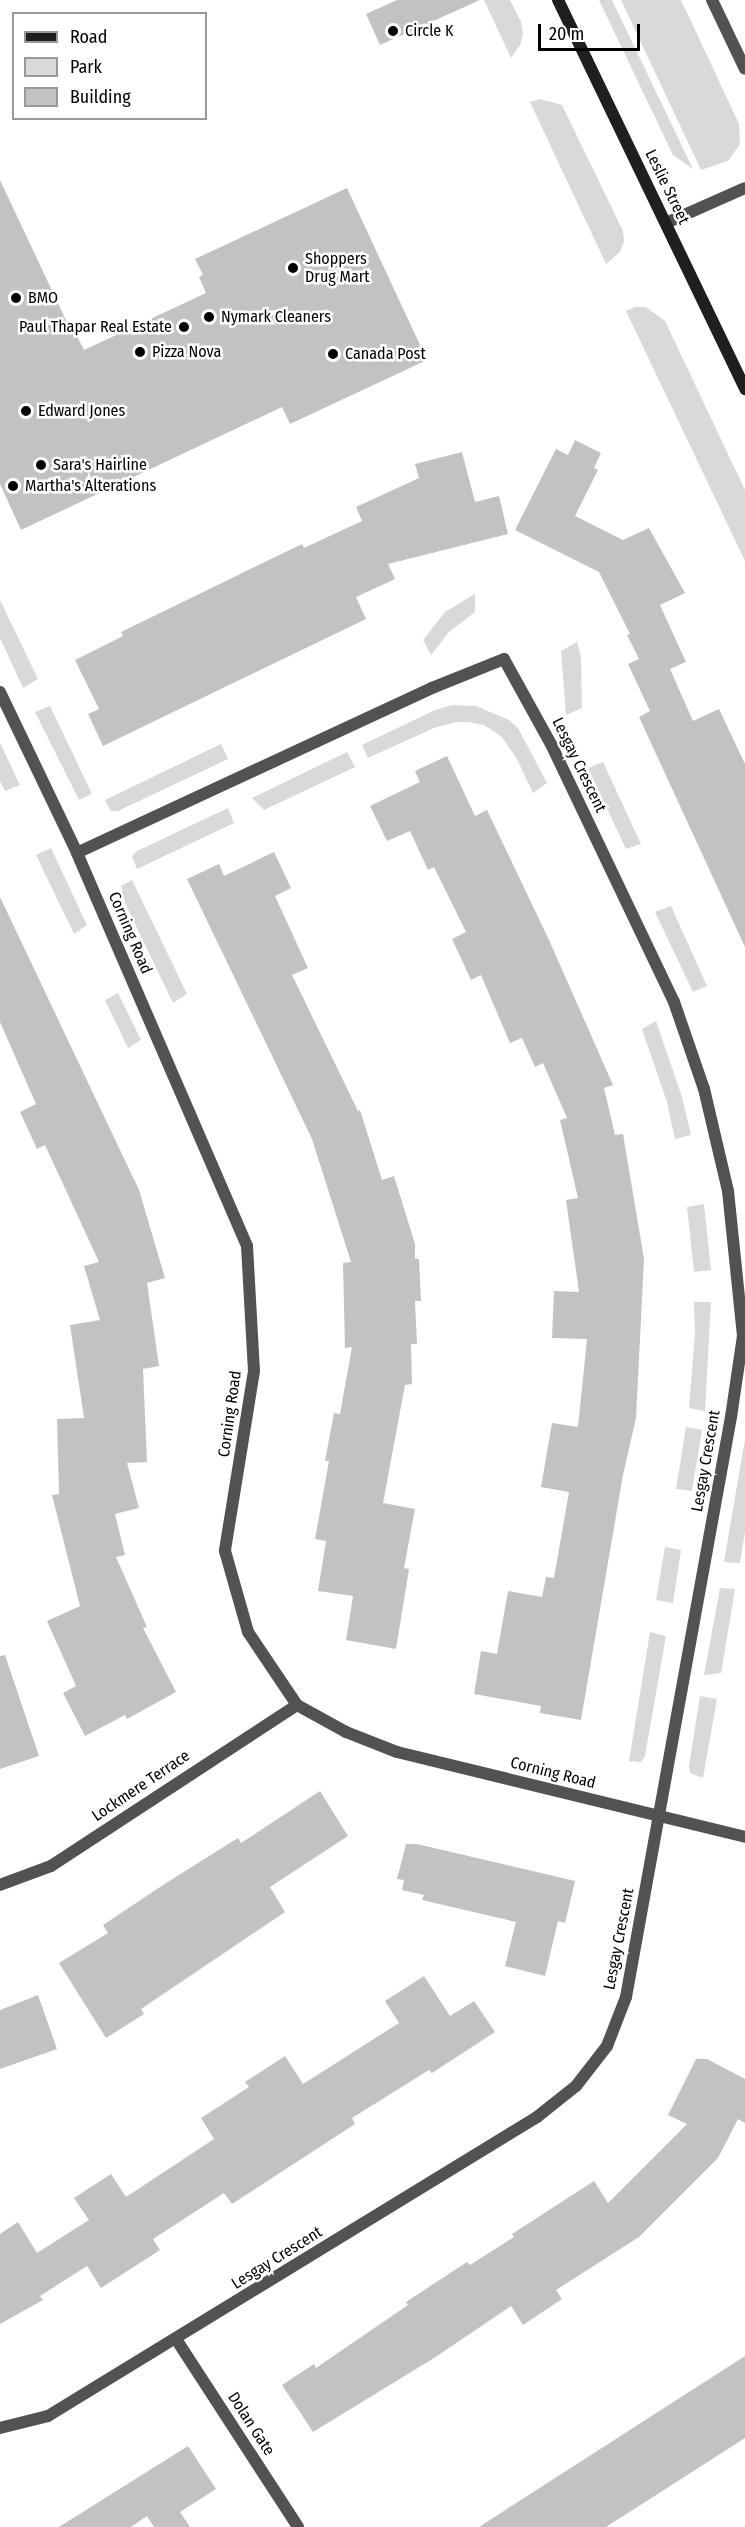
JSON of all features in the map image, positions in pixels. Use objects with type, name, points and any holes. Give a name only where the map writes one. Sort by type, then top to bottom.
[{"type":"main road","name":"Leslie Street","points":[[558,0],[745,389]]},
{"type":"street","points":[[712,0],[745,69]]},
{"type":"street","points":[[666,223],[745,188]]},
{"type":"street","name":"Lesgay Crescent","points":[[0,2428],[48,2416],[537,2117],[576,2086],[607,2046],[626,1997],[744,1336],[728,1191],[704,1089],[670,989],[552,746],[504,658],[432,688],[77,853]]},
{"type":"street","name":"Corning Road","points":[[0,692],[77,853],[247,1245],[254,1371],[225,1551],[248,1632],[297,1706],[346,1732],[397,1752],[658,1818],[745,1837]]},
{"type":"street","name":"Lockmere Terrace","points":[[0,1885],[51,1866],[297,1706]]},
{"type":"street","name":"Dolan Gate","points":[[176,2339],[298,2527]]},
{"type":"green space","points":[[484,0],[510,0],[521,22],[523,34],[520,45],[511,58]]},
{"type":"green space","points":[[599,0],[612,0],[693,169],[673,155]]},
{"type":"green space","points":[[621,0],[681,0],[739,124],[740,144],[728,161],[701,170]]},
{"type":"green space","points":[[540,99],[562,105],[623,231],[624,241],[620,252],[606,264],[530,102]]},
{"type":"green space","points":[[635,307],[646,307],[665,321],[745,490],[745,561],[626,311]]},
{"type":"green space","points":[[475,594],[475,612],[449,632],[431,655],[423,640],[445,612]]},
{"type":"green space","points":[[0,600],[38,679],[23,688],[0,638]]},
{"type":"green space","points":[[577,642],[581,657],[582,708],[566,715],[561,651]]},
{"type":"green space","points":[[452,705],[476,706],[509,720],[518,728],[547,783],[533,793],[517,759],[501,736],[484,725],[468,722],[456,722],[434,728],[368,758],[362,745],[435,710]]},
{"type":"green space","points":[[50,706],[92,794],[79,800],[35,712]]},
{"type":"green space","points":[[0,743],[20,785],[5,791],[0,781]]},
{"type":"green space","points":[[221,744],[228,759],[118,811],[111,811],[105,800]]},
{"type":"green space","points":[[347,752],[355,767],[264,810],[252,798]]},
{"type":"green space","points":[[603,762],[641,844],[626,849],[588,768]]},
{"type":"green space","points":[[228,808],[234,823],[137,869],[132,856],[137,851]]},
{"type":"green space","points":[[51,848],[87,925],[74,934],[36,855]]},
{"type":"green space","points":[[132,880],[187,994],[173,1003],[125,903],[121,886]]},
{"type":"green space","points":[[671,906],[707,986],[693,992],[655,912]]},
{"type":"green space","points":[[118,993],[141,1040],[128,1048],[105,1000]]},
{"type":"green space","points":[[656,1021],[682,1097],[691,1135],[675,1139],[667,1102],[642,1029]]},
{"type":"green space","points":[[704,1204],[711,1270],[694,1272],[687,1207]]},
{"type":"green space","points":[[694,1302],[711,1302],[705,1411],[689,1408],[695,1333]]},
{"type":"green space","points":[[686,1427],[702,1430],[692,1491],[676,1489]]},
{"type":"green space","points":[[745,1439],[745,1532],[740,1563],[724,1562]]},
{"type":"green space","points":[[665,1547],[681,1550],[673,1603],[656,1600]]},
{"type":"green space","points":[[720,1588],[735,1589],[721,1673],[704,1675]]},
{"type":"green space","points":[[650,1632],[666,1636],[645,1756],[641,1762],[629,1761]]},
{"type":"green space","points":[[700,1696],[717,1699],[703,1778],[690,1773],[689,1766]]},
{"type":"building","name":"Circle K","points":[[397,0],[480,0],[380,45],[366,14]]},
{"type":"building","points":[[0,180],[72,333],[75,332],[84,350],[206,293],[199,277],[203,275],[195,259],[347,188],[427,360],[290,424],[282,407],[21,530],[0,484]]},
{"type":"building","points":[[575,440],[601,453],[594,468],[598,470],[575,516],[623,540],[649,528],[685,593],[660,605],[686,662],[670,669],[693,721],[719,709],[745,764],[745,947],[639,717],[650,711],[628,664],[639,659],[627,635],[630,634],[599,572],[515,530],[556,449],[568,455]]},
{"type":"building","points":[[462,452],[475,502],[499,496],[508,534],[388,564],[395,579],[356,597],[366,619],[103,746],[88,714],[99,709],[75,660],[123,636],[121,632],[302,544],[304,548],[362,521],[356,507],[419,478],[415,464]]},
{"type":"building","points":[[447,756],[475,816],[487,810],[549,940],[613,1085],[604,1088],[615,1135],[623,1134],[644,1259],[636,1418],[623,1475],[581,1720],[540,1713],[541,1706],[474,1694],[481,1651],[497,1654],[508,1591],[542,1597],[546,1577],[554,1578],[569,1492],[541,1487],[552,1423],[578,1427],[587,1339],[552,1338],[554,1291],[579,1292],[566,1200],[578,1198],[560,1120],[567,1118],[543,1063],[535,1067],[522,1038],[510,1043],[481,975],[471,980],[452,939],[466,932],[434,867],[428,870],[410,831],[387,841],[370,806],[420,782],[415,771]]},
{"type":"building","points":[[274,852],[291,888],[275,896],[308,968],[292,975],[358,1111],[360,1110],[382,1180],[394,1176],[415,1244],[415,1259],[419,1259],[421,1301],[415,1301],[417,1344],[411,1344],[412,1384],[405,1385],[383,1503],[415,1509],[404,1568],[409,1569],[396,1649],[346,1640],[353,1596],[318,1591],[326,1541],[315,1539],[329,1461],[325,1461],[334,1413],[340,1414],[352,1347],[345,1348],[343,1263],[351,1262],[312,1139],[187,879],[219,864],[224,876]]},
{"type":"building","points":[[0,897],[139,1190],[165,1278],[147,1283],[159,1366],[143,1369],[147,1462],[127,1463],[139,1508],[115,1514],[125,1555],[116,1557],[147,1627],[143,1628],[176,1692],[127,1719],[125,1715],[85,1736],[63,1693],[76,1686],[47,1621],[80,1606],[52,1495],[59,1494],[57,1419],[84,1418],[70,1325],[100,1320],[84,1266],[99,1262],[45,1145],[37,1149],[20,1112],[36,1104],[0,1022]]},
{"type":"building","points":[[5,1655],[39,1756],[0,1769],[0,1656]]},
{"type":"building","points":[[320,1791],[348,1836],[270,1887],[285,1912],[141,2009],[144,2014],[106,2038],[59,1963],[108,1933],[103,1925],[163,1885],[238,1838],[241,1843]]},
{"type":"building","points":[[406,1844],[417,1844],[575,1881],[565,1923],[558,1921],[545,1976],[505,1966],[516,1922],[422,1900],[424,1895],[402,1890],[404,1880],[397,1879]]},
{"type":"building","points":[[424,1976],[450,2016],[474,2001],[495,2032],[432,2073],[429,2070],[352,2118],[355,2124],[232,2204],[224,2193],[153,2239],[160,2250],[101,2288],[87,2266],[40,2296],[43,2300],[0,2324],[0,2234],[18,2222],[37,2253],[89,2220],[74,2198],[111,2174],[126,2197],[214,2139],[201,2118],[249,2087],[245,2082],[285,2056],[303,2084],[399,2023],[385,2001]]},
{"type":"building","points":[[38,1995],[57,2049],[0,2069],[0,2010]]},
{"type":"building","points":[[696,2059],[707,2059],[745,2079],[745,2123],[738,2119],[718,2158],[639,2237],[556,2290],[562,2299],[523,2325],[511,2306],[434,2358],[313,2432],[282,2385],[314,2364],[316,2368],[408,2305],[406,2302],[467,2262],[470,2265],[514,2237],[512,2234],[594,2181],[608,2203],[687,2124],[668,2115]]},
{"type":"building","points":[[745,2356],[745,2438],[606,2527],[479,2527]]},
{"type":"building","points":[[188,2446],[216,2489],[180,2512],[190,2527],[154,2527],[147,2516],[131,2527],[59,2527]]},
{"type":"place","name":"Circle K","points":[[393,31]]},
{"type":"place","name":"Shoppers Drug Mart","points":[[293,268]]},
{"type":"place","name":"BMO","points":[[16,298]]},
{"type":"place","name":"Nymark Cleaners","points":[[209,317]]},
{"type":"place","name":"Paul Thapar Real Estate","points":[[184,327]]},
{"type":"place","name":"Pizza Nova","points":[[140,352]]},
{"type":"place","name":"Canada Post","points":[[333,354]]},
{"type":"place","name":"Edward Jones","points":[[26,411]]},
{"type":"place","name":"Sara's Hairline","points":[[41,465]]},
{"type":"place","name":"Martha's Alterations","points":[[13,486]]}]
